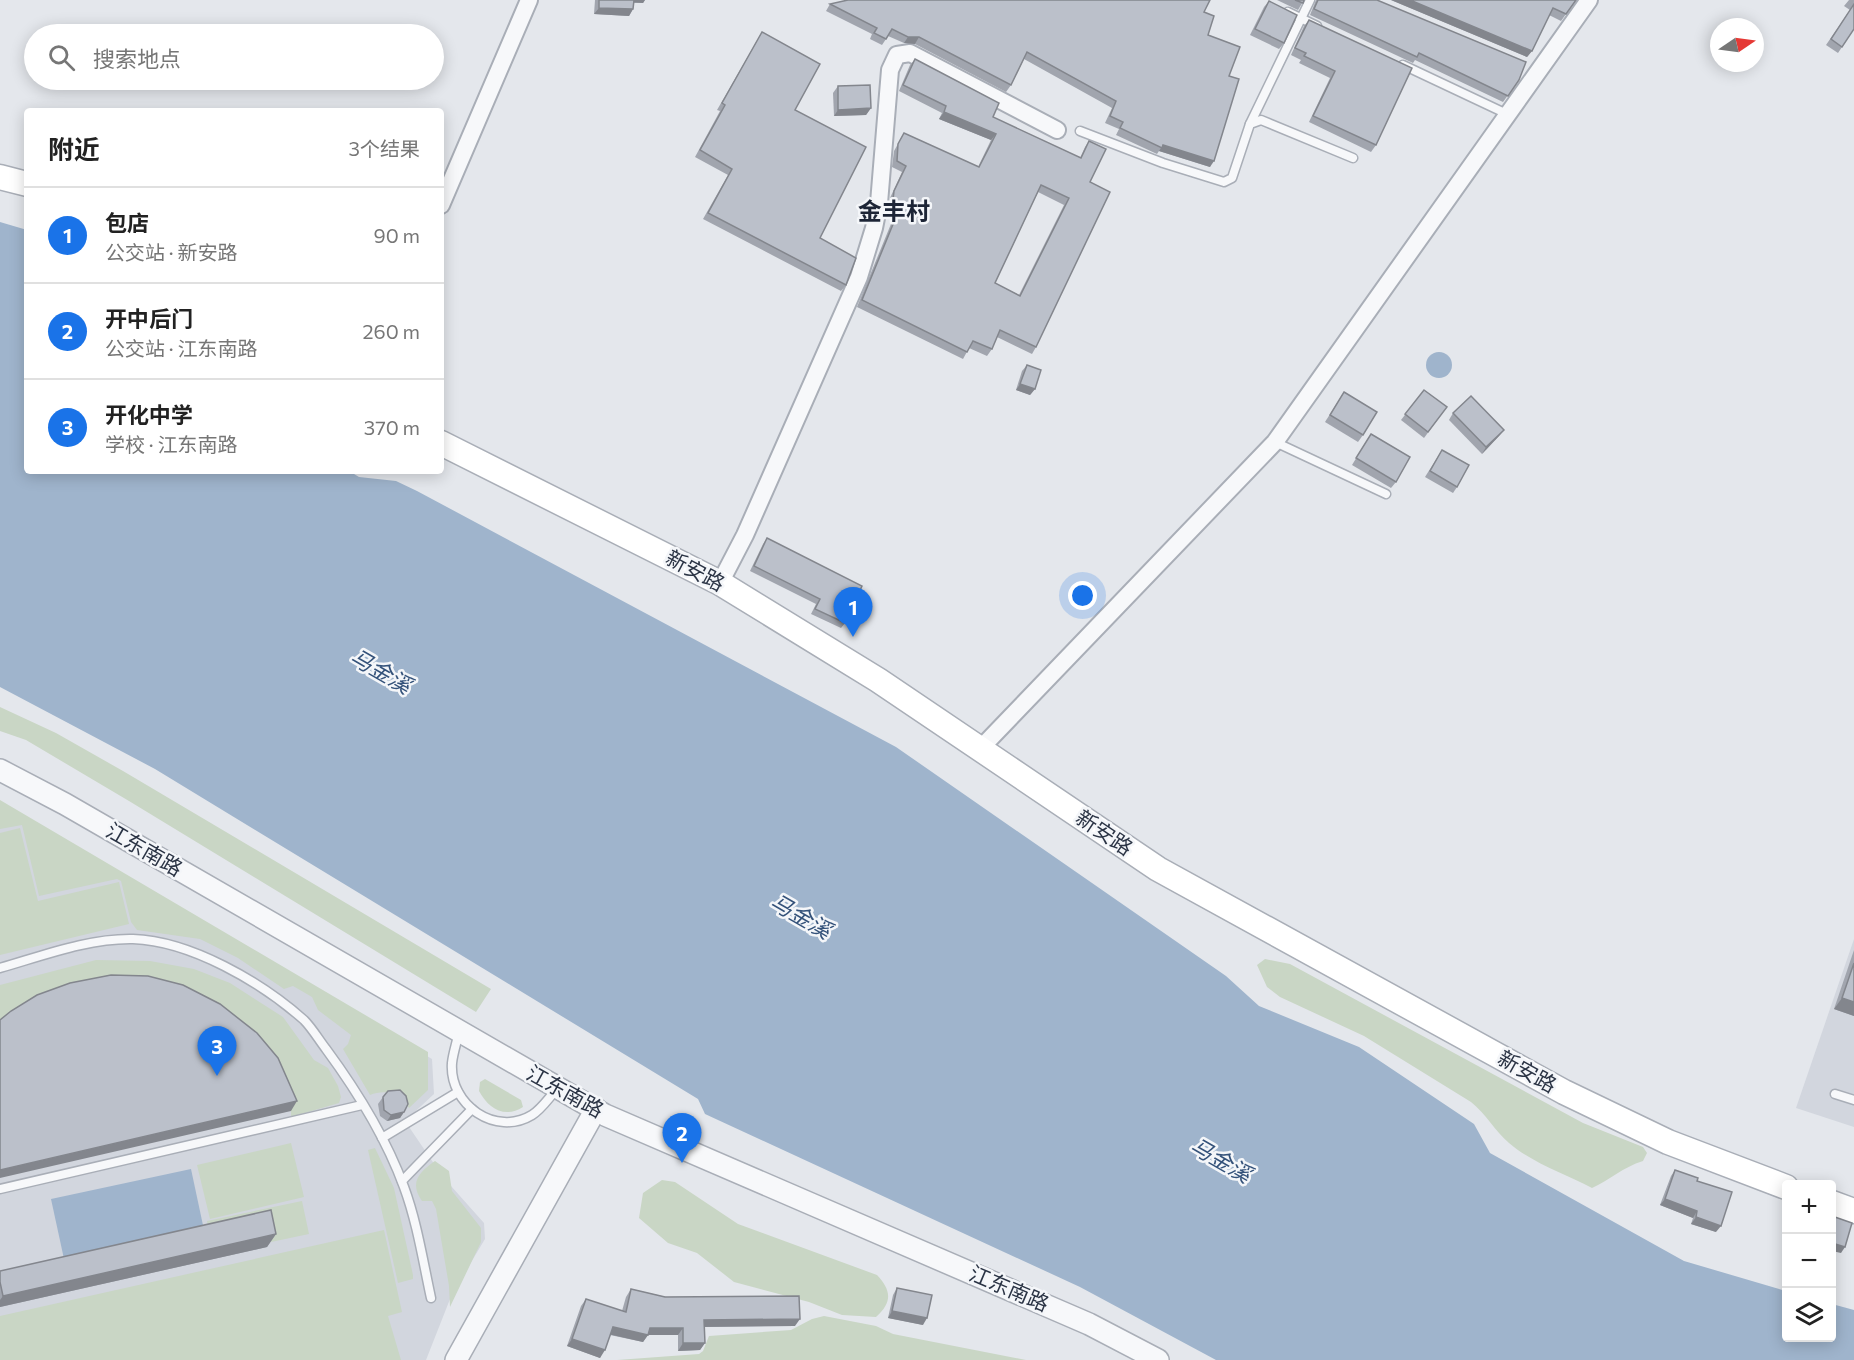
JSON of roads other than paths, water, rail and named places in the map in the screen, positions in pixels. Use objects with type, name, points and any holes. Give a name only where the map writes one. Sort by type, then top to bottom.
[{"type":"main road","points":[[0,177],[24,183]]},
{"type":"main road","name":"新安路","points":[[444,444],[720,583],[879,680],[1158,870],[1564,1092],[1668,1142],[1782,1185]]},
{"type":"main road","points":[[1836,1204],[1854,1211]]},
{"type":"street","points":[[444,198],[529,0]]},
{"type":"street","points":[[980,749],[1275,442],[1507,114],[1533,67],[1589,0]]},
{"type":"street","points":[[720,583],[745,535],[859,277],[879,203],[890,70],[897,55],[910,53],[1057,130]]},
{"type":"street","name":"江东南路","points":[[0,770],[65,804],[596,1109],[1089,1324],[1158,1360]]},
{"type":"street","points":[[456,1360],[596,1109]]},
{"type":"lane","points":[[1080,131],[1163,163],[1224,182],[1232,178],[1250,124],[1310,0]]},
{"type":"lane","points":[[1280,8],[1323,28]]},
{"type":"lane","points":[[1398,63],[1507,114]]},
{"type":"lane","points":[[1250,124],[1261,120],[1353,158]]},
{"type":"lane","points":[[1275,442],[1386,494]]},
{"type":"lane","points":[[0,968],[54,952],[112,941],[146,941],[186,950],[221,964],[305,1021],[363,1105],[382,1138],[402,1181],[412,1208],[431,1298]]},
{"type":"lane","points":[[459,1031],[452,1065],[460,1099],[472,1109],[496,1122],[512,1122],[533,1115],[558,1088]]},
{"type":"lane","points":[[382,1138],[458,1092]]},
{"type":"lane","points":[[1835,1094],[1854,1100]]},
{"type":"lane","points":[[0,1189],[363,1105]]},
{"type":"lane","points":[[402,1181],[472,1109]]},
{"type":"water","name":"马金溪","points":[[0,222],[24,229],[24,474],[354,474],[359,477],[396,481],[417,491],[896,747],[1226,976],[1259,1006],[1359,1047],[1474,1124],[1490,1153],[1684,1261],[1782,1290],[1782,1342],[1836,1342],[1836,1305],[1854,1310],[1854,1360],[1216,1360],[1080,1287],[705,1114],[698,1099],[155,769],[0,687]]},
{"type":"water","points":[[1439,352],[1448,356],[1452,365],[1448,374],[1439,378],[1430,374],[1426,365],[1430,356]]},
{"type":"water","points":[[191,1169],[204,1230],[64,1259],[51,1199]]},
{"type":"place","name":"包店","points":[[853,637]]},
{"type":"place","name":"开化中学","points":[[217,1076]]},
{"type":"place","name":"开中后门","points":[[682,1163]]},
{"type":"district","name":"金丰村","points":[[894,212]]}]
